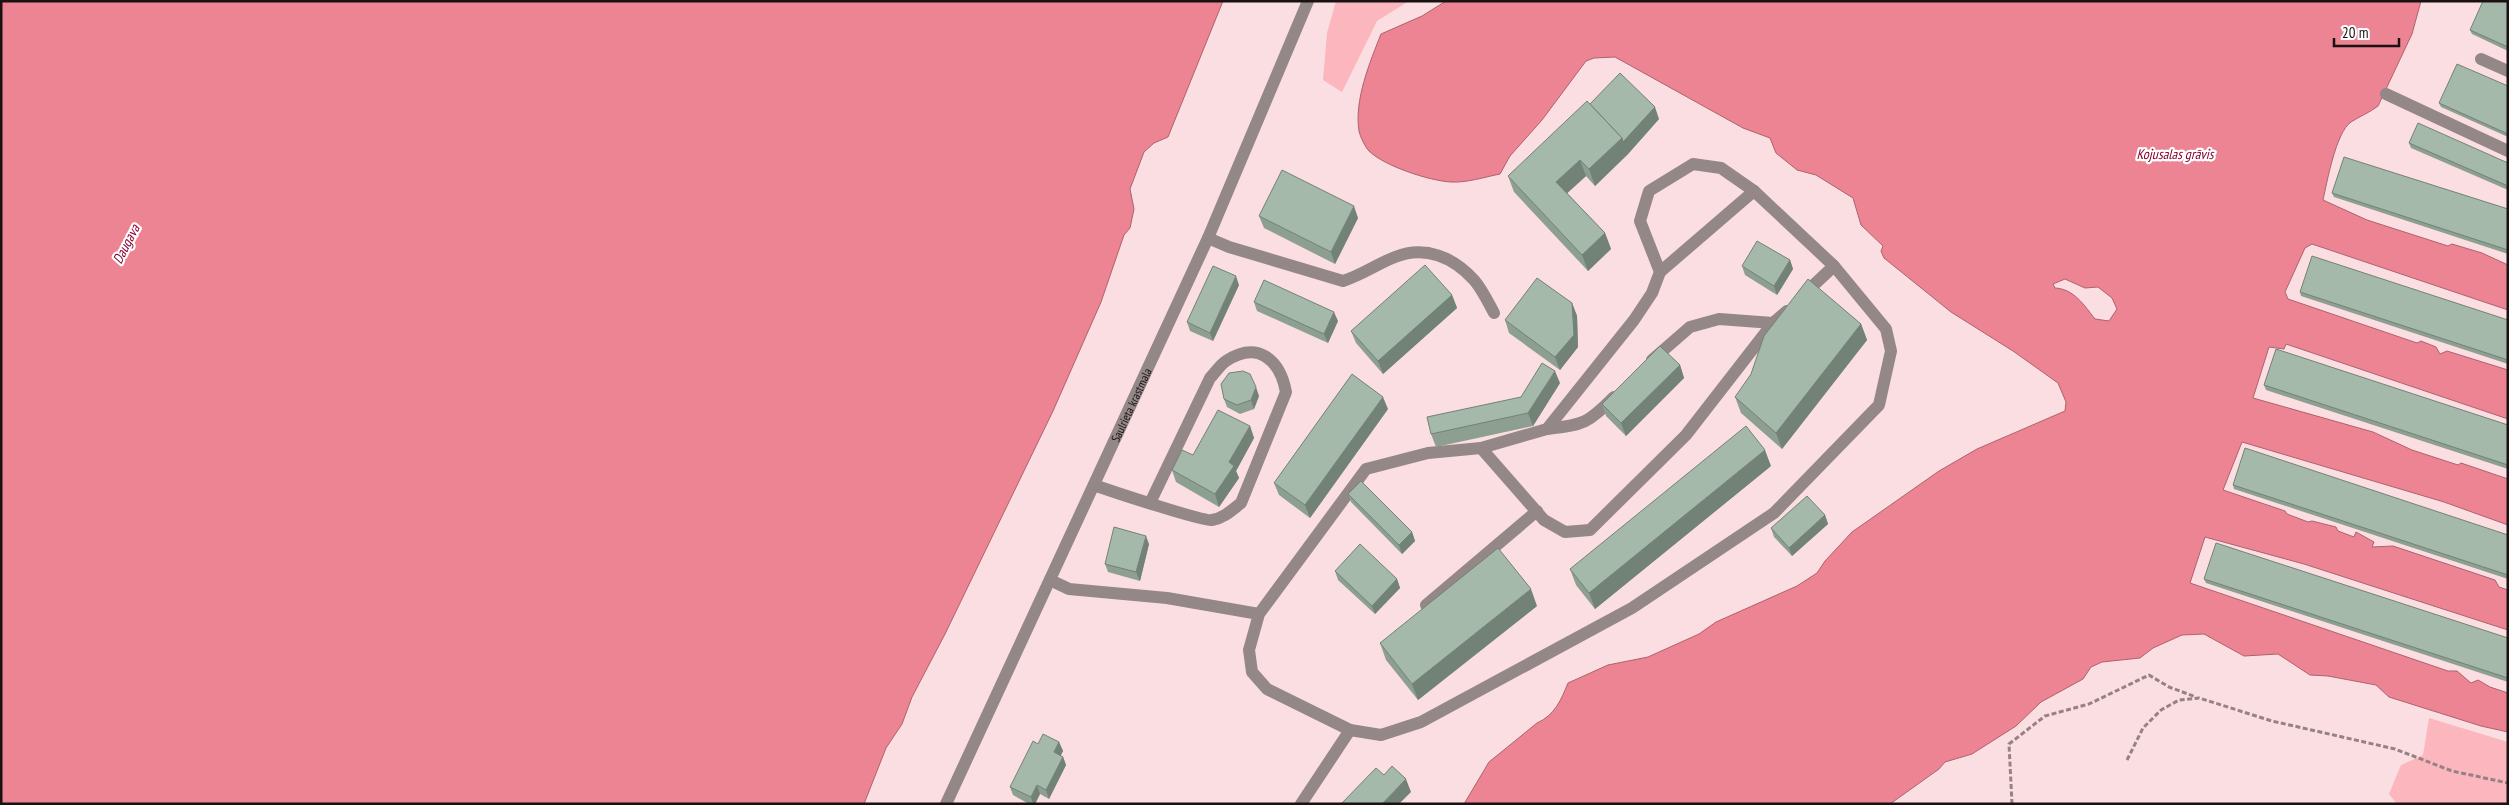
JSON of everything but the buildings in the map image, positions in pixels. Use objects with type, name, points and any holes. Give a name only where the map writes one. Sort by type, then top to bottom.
[{"type":"street","name":"Saulrieta krastmala","points":[[946,804],[1208,238],[1308,1]]},
{"type":"street","points":[[2481,59],[2508,70]]},
{"type":"street","points":[[2386,94],[2508,151]]},
{"type":"street","points":[[1621,390],[1593,418],[1578,426],[1547,429],[1481,448],[1428,453],[1366,469],[1259,614],[1249,650],[1252,672],[1267,689],[1350,730],[1381,735],[1421,722],[1632,608],[1774,513],[1879,405],[1891,351],[1886,329],[1834,266],[1754,191],[1721,168],[1693,164],[1649,191],[1640,221],[1660,272]]},
{"type":"street","points":[[1547,429],[1634,320],[1652,293],[1660,272],[1754,191]]},
{"type":"street","points":[[1208,238],[1228,247],[1343,281],[1358,276],[1396,256],[1423,250],[1451,261],[1475,280],[1494,312]]},
{"type":"street","points":[[1481,448],[1544,520],[1565,532],[1590,530],[1686,435],[1773,323],[1834,266]]},
{"type":"street","points":[[1643,369],[1671,341],[1690,327],[1719,319],[1773,323]]},
{"type":"street","points":[[1094,485],[1150,503],[1210,521],[1228,514],[1241,503],[1286,392],[1283,375],[1274,362],[1259,353],[1240,354],[1226,361],[1210,378],[1150,503]]},
{"type":"street","points":[[1426,605],[1537,511]]},
{"type":"street","points":[[1050,580],[1069,589],[1167,598],[1259,614]]},
{"type":"street","points":[[1301,804],[1350,730]]},
{"type":"path","points":[[2012,804],[2009,744],[2045,716],[2089,704],[2149,675],[2169,687],[2272,721],[2394,749],[2452,771],[2508,783]]},
{"type":"path","points":[[2128,760],[2143,728],[2161,710],[2179,700],[2199,698]]},
{"type":"shaded area","points":[[1336,1],[1409,1],[1377,21],[1342,92],[1323,80],[1327,33]]},
{"type":"shaded area","points":[[2429,718],[2508,742],[2508,804],[2397,804],[2389,794],[2401,765],[2423,755]]},
{"type":"water","name":"Daugava","points":[[1,1],[1223,1],[1168,137],[1154,143],[1144,152],[1130,189],[1134,209],[1130,228],[1124,235],[1101,302],[1053,411],[945,634],[912,697],[902,724],[886,748],[864,804],[1,804]]},
{"type":"water","name":"Kojusalas grāvis","points":[[1446,1],[2421,1],[2412,34],[2378,106],[2351,122],[2341,136],[2333,158],[2323,200],[2367,220],[2448,246],[2452,244],[2482,253],[2508,265],[2508,310],[2312,244],[2305,248],[2285,292],[2288,299],[2417,343],[2421,341],[2436,347],[2440,354],[2447,351],[2508,370],[2508,419],[2286,344],[2284,349],[2269,347],[2253,398],[2373,432],[2412,450],[2458,465],[2461,463],[2508,479],[2508,525],[2444,502],[2242,442],[2223,490],[2285,511],[2287,514],[2308,522],[2312,521],[2336,527],[2338,531],[2354,537],[2356,532],[2374,542],[2372,547],[2393,546],[2495,580],[2499,587],[2508,590],[2508,630],[2304,564],[2205,537],[2190,583],[2448,671],[2457,671],[2471,683],[2478,680],[2490,687],[2508,693],[2508,732],[2481,726],[2389,697],[2376,685],[2328,676],[2310,675],[2278,654],[2244,656],[2204,634],[2182,635],[2153,648],[2140,658],[2102,662],[2091,667],[2083,679],[2041,702],[2016,726],[1972,754],[1945,762],[1939,769],[1890,804],[1464,804],[1489,762],[1553,711],[1568,683],[1608,665],[1648,657],[1699,634],[1716,622],[1797,586],[1817,573],[1825,561],[1852,532],[1939,471],[1977,449],[2065,411],[2066,402],[2058,383],[2013,351],[1951,312],[1884,258],[1881,251],[1883,246],[1861,225],[1853,198],[1816,175],[1797,170],[1776,153],[1770,138],[1743,128],[1615,57],[1594,58],[1586,61],[1542,120],[1510,156],[1500,174],[1463,182],[1442,181],[1408,172],[1376,157],[1366,147],[1359,131],[1359,107],[1364,81],[1381,34],[1422,16]],"holes":[[[2065,279],[2085,288],[2098,287],[2112,298],[2117,309],[2109,321],[2095,319],[2078,299],[2068,291],[2055,288],[2053,284]]]}]
